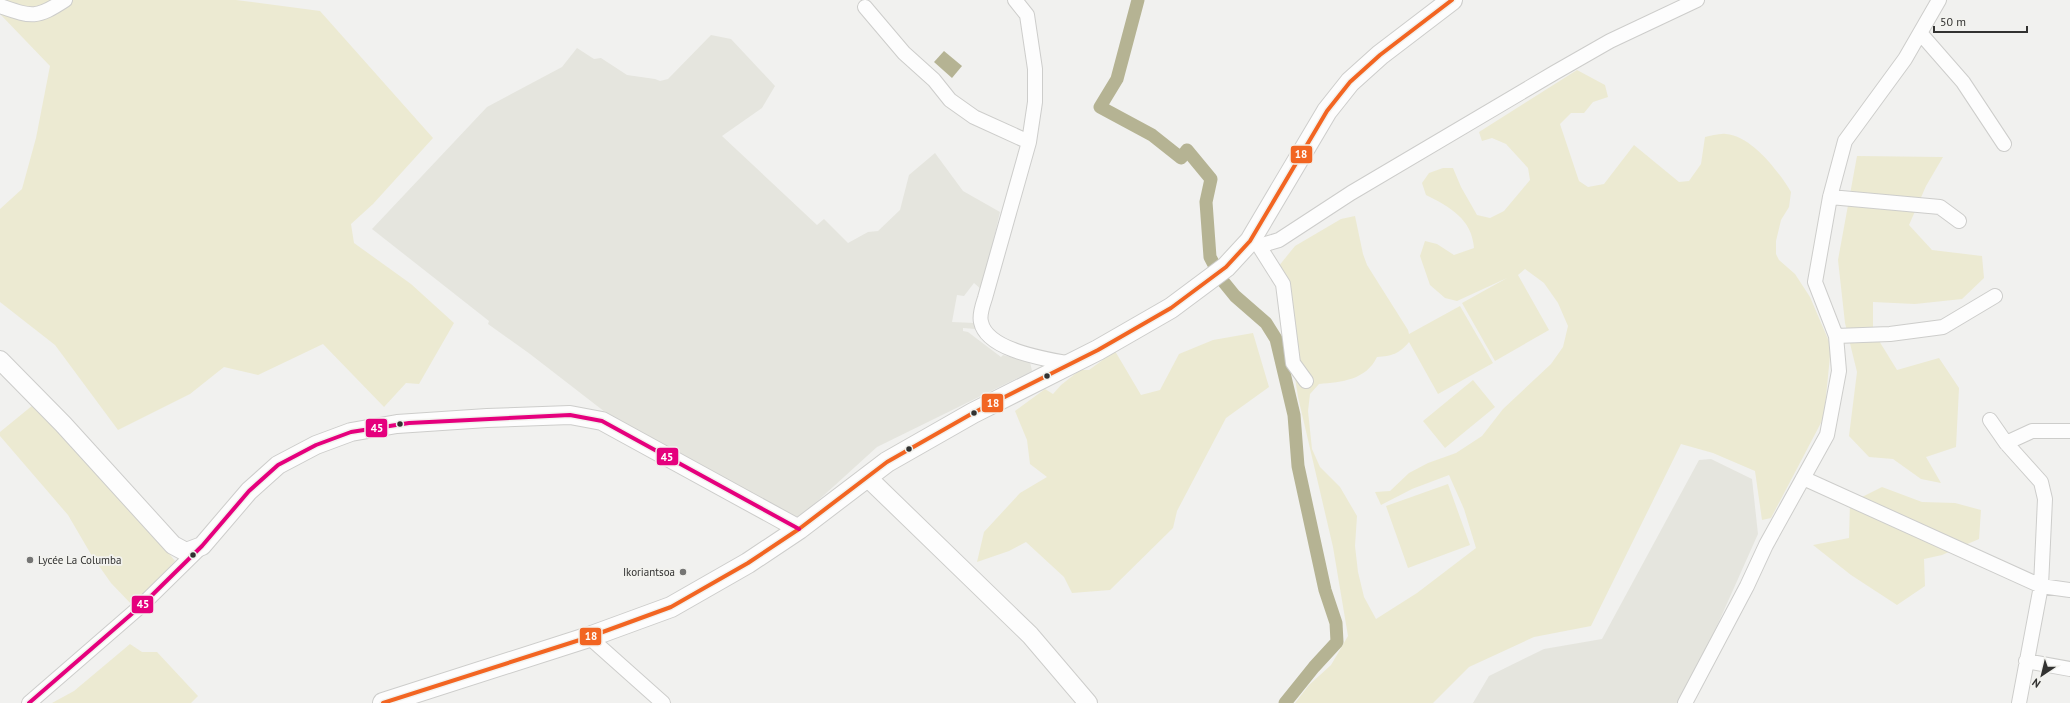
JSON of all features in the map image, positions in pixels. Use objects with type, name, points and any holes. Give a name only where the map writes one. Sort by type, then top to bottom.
[{"type":"main road","points":[[383,703],[589,637],[671,607],[748,563],[799,529],[887,462],[973,413],[1071,364],[1171,308],[1254,243],[1327,111],[1350,82],[1380,55],[1452,0]]},
{"type":"street","points":[[0,6],[28,16],[45,13],[65,0]]},
{"type":"street","points":[[1015,0],[1027,15],[1032,43],[1035,102],[1029,142],[985,298],[981,321],[987,333],[997,343],[1034,356],[1071,364]]},
{"type":"street","points":[[1306,381],[1292,363],[1282,284],[1254,243],[1279,240],[1351,193],[1560,69],[1610,41],[1697,0]]},
{"type":"street","points":[[1685,703],[1747,586],[1766,545],[1827,436],[1839,371],[1836,336],[1815,282],[1830,197],[1845,141],[1905,59],[1921,34],[1939,0]]},
{"type":"street","points":[[865,7],[904,53],[934,80],[950,100],[974,117],[1029,142]]},
{"type":"street","points":[[1921,34],[1963,82],[2004,144]]},
{"type":"street","points":[[1830,197],[1940,207],[1959,221]]},
{"type":"street","points":[[1836,336],[1890,334],[1943,327],[1995,296]]},
{"type":"street","points":[[0,360],[63,424],[173,545],[186,552],[202,546]]},
{"type":"street","points":[[29,703],[142,605],[202,546],[249,491],[278,465],[316,446],[351,432],[409,423],[570,415],[602,421],[799,529]]},
{"type":"street","points":[[1990,420],[2006,444],[2041,482],[2045,499],[2041,586],[2019,703]]},
{"type":"street","points":[[2006,444],[2032,431],[2070,431]]},
{"type":"street","points":[[866,477],[1030,634],[1088,703]]},
{"type":"street","points":[[1803,478],[2041,586],[2070,590]]},
{"type":"street","points":[[589,637],[663,703]]},
{"type":"street","points":[[2026,661],[2070,669]]},
{"type":"shaded area","points":[[0,0],[236,0],[320,11],[433,138],[373,204],[351,224],[354,243],[411,284],[454,323],[419,384],[406,383],[384,407],[323,344],[258,375],[224,367],[190,394],[118,430],[55,345],[0,302],[0,209],[22,189],[36,138],[50,66],[0,14]]},
{"type":"shaded area","points":[[711,35],[731,39],[775,86],[762,108],[722,136],[817,225],[824,219],[848,243],[868,232],[878,231],[900,210],[909,175],[935,153],[963,191],[1000,212],[982,290],[974,283],[964,296],[957,295],[952,322],[975,323],[975,329],[963,328],[963,331],[968,332],[1001,357],[1003,355],[1030,362],[1032,371],[877,447],[800,517],[782,513],[636,436],[530,354],[488,324],[489,321],[372,229],[487,107],[562,67],[577,48],[594,59],[601,58],[627,75],[660,81],[668,79]]},
{"type":"shaded area","points":[[944,51],[962,66],[952,78],[934,62]]},
{"type":"shaded area","points":[[1577,70],[1605,85],[1608,97],[1593,102],[1584,113],[1571,113],[1560,124],[1579,181],[1588,187],[1604,184],[1634,145],[1679,182],[1689,181],[1701,164],[1705,137],[1721,134],[1736,136],[1745,141],[1764,156],[1772,165],[1791,192],[1789,207],[1781,220],[1776,241],[1776,254],[1779,260],[1795,274],[1810,297],[1831,346],[1824,417],[1771,518],[1762,520],[1755,471],[1713,453],[1681,444],[1591,626],[1534,637],[1469,667],[1433,703],[1295,703],[1309,685],[1331,665],[1348,636],[1333,547],[1298,397],[1278,267],[1295,246],[1341,219],[1355,216],[1363,254],[1367,265],[1408,330],[1409,334],[1460,306],[1493,363],[1438,394],[1409,342],[1395,354],[1377,357],[1367,371],[1360,375],[1345,381],[1319,384],[1310,394],[1308,411],[1312,449],[1320,467],[1340,487],[1357,516],[1355,546],[1358,572],[1364,597],[1376,619],[1417,593],[1476,548],[1464,509],[1449,475],[1412,489],[1381,505],[1375,492],[1390,491],[1409,473],[1428,463],[1456,453],[1482,436],[1503,409],[1551,364],[1563,347],[1568,326],[1558,303],[1544,283],[1525,269],[1518,275],[1549,330],[1495,361],[1462,303],[1507,278],[1457,301],[1445,298],[1430,285],[1420,256],[1425,241],[1437,244],[1454,255],[1474,248],[1469,229],[1464,222],[1451,209],[1426,195],[1422,183],[1429,173],[1443,168],[1453,168],[1461,187],[1477,215],[1490,218],[1504,211],[1530,180],[1528,168],[1506,144],[1492,138],[1482,141],[1479,132]]},
{"type":"shaded area","points":[[1857,156],[1943,157],[1926,186],[1909,225],[1932,250],[1982,256],[1984,278],[1962,299],[1915,304],[1873,302],[1873,331],[1897,370],[1939,358],[1959,388],[1956,447],[1926,457],[1941,483],[1921,479],[1893,459],[1869,457],[1849,436],[1857,372],[1845,323],[1838,260]]},
{"type":"shaded area","points":[[1253,333],[1269,387],[1226,418],[1177,511],[1173,528],[1110,590],[1072,593],[1064,577],[1026,542],[1009,551],[977,562],[984,532],[1020,493],[1047,477],[1030,464],[1027,440],[1015,411],[1045,389],[1053,394],[1061,385],[1080,370],[1089,370],[1115,351],[1141,395],[1160,390],[1179,354],[1213,340]]},
{"type":"shaded area","points":[[1473,380],[1495,407],[1445,448],[1423,421]]},
{"type":"shaded area","points":[[33,405],[138,515],[175,561],[134,607],[111,583],[92,556],[68,515],[0,436],[0,432]]},
{"type":"shaded area","points":[[1711,459],[1752,479],[1758,534],[1696,673],[1678,703],[1473,703],[1489,676],[1544,649],[1602,639],[1699,460]]},
{"type":"shaded area","points":[[1448,484],[1470,545],[1408,568],[1386,506]]},
{"type":"shaded area","points":[[1882,487],[1922,502],[1955,503],[1981,510],[1979,539],[1942,555],[1924,559],[1925,586],[1897,605],[1851,575],[1813,545],[1849,538],[1850,503]]},
{"type":"shaded area","points":[[130,644],[142,652],[157,652],[198,696],[191,703],[52,703],[74,691]]},
{"type":"waterway","points":[[1138,0],[1117,79],[1100,107],[1152,135],[1181,158],[1187,150],[1211,179],[1206,202],[1210,257],[1222,280],[1235,296],[1266,323],[1276,339],[1294,415],[1298,466],[1325,590],[1336,623],[1337,642],[1314,667],[1285,703]]},
{"type":"transit line","name":"18","points":[[383,703],[589,637],[671,607],[748,563],[799,529],[887,462],[973,413],[1098,350],[1171,308],[1226,267],[1250,241],[1327,111],[1350,82],[1380,55],[1452,0]]},
{"type":"transit line","name":"45","points":[[29,703],[142,605],[202,546],[249,491],[278,465],[316,445],[351,432],[409,423],[570,415],[602,421],[799,529]]},
{"type":"place","name":"Lycée La Columba","points":[[30,560]]},
{"type":"place","name":"Ikoriantsoa","points":[[683,572]]}]
